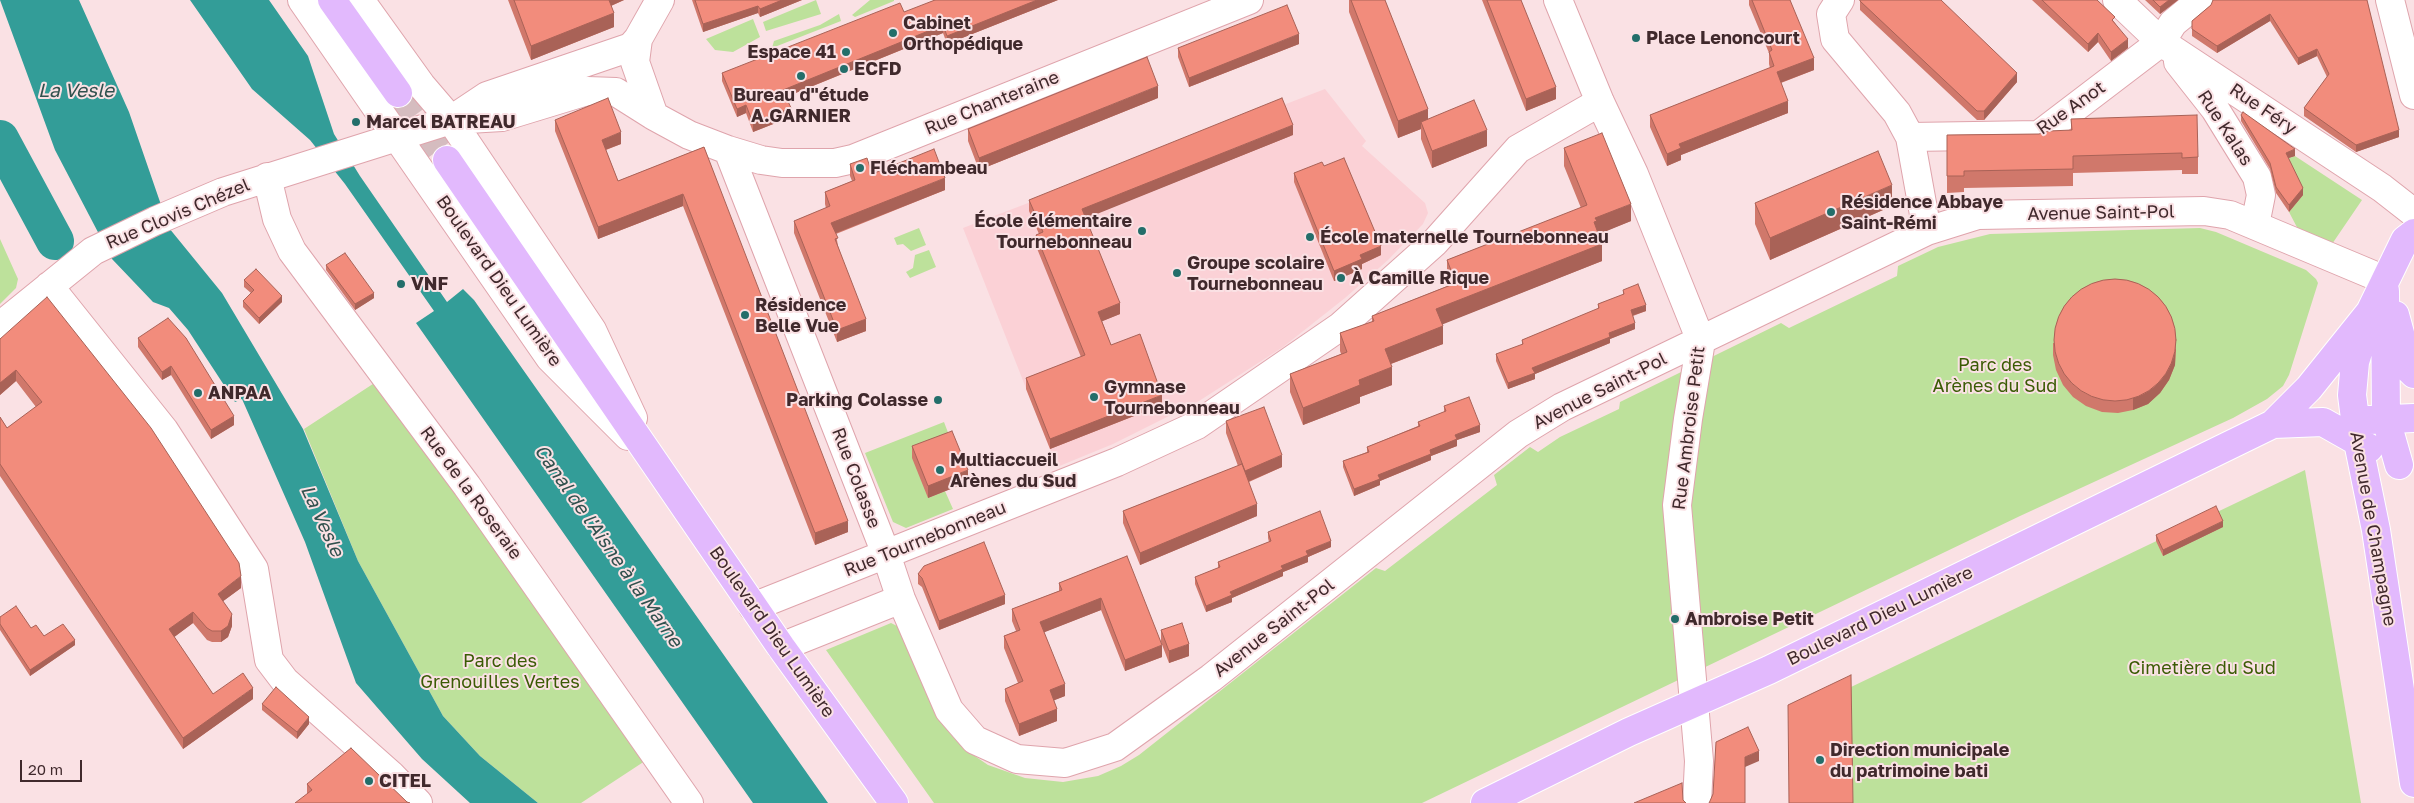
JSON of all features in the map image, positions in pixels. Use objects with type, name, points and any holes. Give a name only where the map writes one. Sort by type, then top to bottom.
[{"type":"main road","points":[[332,0],[398,93]]},
{"type":"main road","name":"Boulevard Dieu Lumière","points":[[447,160],[753,607],[894,803]]},
{"type":"main road","name":"Avenue de Champagne","points":[[2414,233],[2405,240],[2370,312],[2355,362],[2352,395],[2356,431],[2376,530],[2414,783]]},
{"type":"main road","points":[[2385,280],[2410,370],[2414,374]]},
{"type":"main road","points":[[2385,280],[2386,420],[2406,470]]},
{"type":"main road","points":[[2273,424],[2312,384],[2370,312]]},
{"type":"main road","points":[[2356,431],[2386,420],[2414,418]]},
{"type":"main road","points":[[2273,424],[2323,422],[2356,431],[2406,470]]},
{"type":"main road","name":"Boulevard Dieu Lumière","points":[[1485,803],[1629,732],[1769,670],[2273,424]]},
{"type":"street","name":"Boulevard Dieu Lumière","points":[[302,0],[390,138],[550,358],[652,460]]},
{"type":"street","name":"Boulevard Dieu Lumière","points":[[360,0],[421,85],[451,120],[592,330],[652,460]]},
{"type":"street","points":[[451,120],[487,96],[631,45],[660,0]]},
{"type":"street","name":"Rue Chanteraine","points":[[451,120],[502,117],[587,91],[616,92],[689,135],[728,150],[761,160],[782,163],[835,163],[853,159],[1249,0]]},
{"type":"street","name":"Rue Ambroise Petit","points":[[1558,0],[1600,102],[1634,174],[1702,341],[1688,419],[1677,505],[1699,761],[1697,803]]},
{"type":"street","points":[[1840,0],[1831,14],[1835,39],[1897,113],[1910,137],[1927,230]]},
{"type":"street","name":"Rue Féry","points":[[2117,0],[2161,42],[2342,162],[2414,213]]},
{"type":"street","name":"Rue Anot","points":[[1910,137],[2039,135],[2161,42],[2173,23],[2201,0]]},
{"type":"street","points":[[2390,0],[2414,95]]},
{"type":"street","name":"Rue Kalas","points":[[2161,42],[2215,108],[2257,176],[2262,195],[2255,225]]},
{"type":"street","points":[[631,45],[654,116]]},
{"type":"street","name":"Rue Tournebonneau","points":[[753,607],[1117,462],[1197,425],[1341,326],[1435,242],[1518,149],[1600,102]]},
{"type":"street","name":"Rue Clovis Chézel","points":[[0,326],[93,251],[172,213],[223,192],[279,173],[451,120]]},
{"type":"street","name":"Rue Colasse","points":[[728,150],[886,554]]},
{"type":"street","name":"Rue de la Roseraie","points":[[279,173],[277,219],[292,251],[467,486],[689,803]]},
{"type":"street","name":"Avenue Saint-Pol","points":[[886,554],[901,599],[949,710],[975,740],[1017,759],[1065,763],[1115,747],[1211,678],[1518,434],[1562,407],[1702,341],[1927,230],[1978,215],[2204,210],[2230,215],[2385,280]]},
{"type":"street","points":[[48,286],[164,430],[254,570],[269,660],[285,681],[391,775],[418,803]]},
{"type":"street","points":[[781,647],[901,599]]},
{"type":"shaded area","name":"Groupe scolaire Tournebonneau","points":[[1325,89],[1366,141],[1362,146],[1425,203],[1428,213],[1423,224],[1388,260],[1345,298],[1283,347],[1199,401],[1113,444],[1057,467],[963,228]]},
{"type":"green space","points":[[816,0],[821,14],[766,31],[763,22]]},
{"type":"green space","points":[[870,0],[894,1],[855,17],[852,15]]},
{"type":"green space","points":[[839,14],[841,21],[772,48],[774,41],[820,25]]},
{"type":"green space","points":[[753,19],[760,37],[733,52],[715,50],[706,39]]},
{"type":"green space","points":[[2295,156],[2362,200],[2330,247],[2300,233],[2289,212],[2302,195],[2286,159]]},
{"type":"green space","points":[[919,228],[926,245],[911,251],[903,244],[897,245],[894,238]]},
{"type":"green space","name":"Parc des Arènes du Sud","points":[[2200,228],[2216,232],[2306,270],[2318,283],[2289,375],[2283,386],[2267,399],[2233,418],[2020,516],[1422,803],[934,803],[826,650],[891,623],[899,627],[936,714],[953,737],[966,750],[988,765],[1025,778],[1063,782],[1098,776],[1121,766],[1139,755],[1376,568],[1385,571],[1497,485],[1494,475],[1530,447],[1538,452],[1560,437],[1619,409],[1620,402],[1781,323],[1789,328],[1897,276],[1898,266],[1938,247],[1990,234]]},
{"type":"green space","points":[[0,239],[18,279],[16,288],[0,304]]},
{"type":"green space","points":[[929,250],[936,267],[910,278],[906,272],[913,268],[915,255]]},
{"type":"green space","name":"Parc des Grenouilles Vertes","points":[[379,380],[648,759],[581,803],[538,803],[480,756],[443,716],[358,561],[304,429]]},
{"type":"green space","points":[[944,422],[952,443],[928,498],[945,491],[953,509],[906,528],[893,522],[865,453]]},
{"type":"green space","name":"Cimetière du Sud","points":[[2305,470],[2361,803],[1853,803],[1851,687]]},
{"type":"water","points":[[0,0],[79,0],[129,112],[169,228],[222,293],[303,429],[358,561],[443,716],[480,756],[538,803],[470,803],[422,759],[356,683],[305,542],[242,399],[235,402],[188,330],[169,308],[153,302],[112,259],[55,150]]},
{"type":"water","name":"Canal de l'Aisne à la Marne","points":[[190,0],[269,0],[308,56],[334,134],[360,176],[447,302],[463,289],[474,300],[828,803],[753,803],[416,323],[434,311],[345,184],[310,140],[252,89]]},
{"type":"building","points":[[514,0],[609,0],[614,13],[531,46]]},
{"type":"building","points":[[695,0],[782,0],[760,9],[758,6],[703,24]]},
{"type":"building","points":[[935,0],[1037,0],[947,36],[943,25],[783,90],[791,108],[753,123],[746,105],[737,109],[722,73],[900,3],[904,12]]},
{"type":"building","points":[[1351,0],[1385,0],[1428,109],[1398,121]]},
{"type":"building","points":[[1487,0],[1521,0],[1556,87],[1526,99]]},
{"type":"building","points":[[1752,0],[1790,0],[1814,58],[1777,72],[1788,101],[1679,144],[1681,148],[1667,154],[1650,115],[1774,66],[1769,52],[1772,50]]},
{"type":"building","points":[[1860,0],[1941,0],[2017,73],[1984,111],[1977,111]]},
{"type":"building","points":[[2042,0],[2097,0],[2115,17],[2112,20],[2128,39],[2111,52],[2098,33],[2088,44]]},
{"type":"building","points":[[2153,0],[2169,0],[2160,7]]},
{"type":"building","points":[[2213,0],[2367,0],[2399,130],[2356,145],[2304,108],[2329,74],[2317,49],[2298,58],[2270,14],[2217,46],[2192,29],[2192,21],[2211,5]]},
{"type":"building","points":[[1287,5],[1299,34],[1189,78],[1178,48]]},
{"type":"building","points":[[1147,57],[1158,86],[979,158],[968,129]]},
{"type":"building","name":"Résidence Belle Vue","points":[[608,98],[621,132],[602,140],[618,181],[704,147],[848,521],[815,533],[683,194],[598,227],[555,120]]},
{"type":"building","points":[[1282,98],[1293,125],[1082,209],[1120,303],[1098,312],[1111,345],[1140,334],[1162,395],[1050,439],[1026,378],[1085,355],[1036,235],[1043,232],[1029,200]]},
{"type":"building","points":[[1474,100],[1487,130],[1432,151],[1421,122]]},
{"type":"building","points":[[2243,112],[2295,149],[2286,153],[2303,188],[2289,205],[2276,187],[2270,163],[2241,115]]},
{"type":"building","points":[[2197,115],[2198,157],[2182,158],[2182,153],[2073,156],[2073,169],[1964,171],[1964,176],[1947,176],[1947,135],[2039,134],[2049,131],[2072,130],[2071,119]]},
{"type":"building","points":[[1602,133],[1631,204],[1595,218],[1597,221],[1594,222],[1602,244],[1436,309],[1443,326],[1385,349],[1392,367],[1359,380],[1360,385],[1303,408],[1290,374],[1347,352],[1340,333],[1374,321],[1372,316],[1456,283],[1447,260],[1587,205],[1564,148]]},
{"type":"building","points":[[934,149],[945,178],[831,223],[838,238],[835,239],[866,319],[837,330],[794,221],[830,206],[825,192],[855,180],[850,164],[867,158],[872,174]]},
{"type":"building","points":[[1878,151],[1892,185],[1770,238],[1755,203]]},
{"type":"building","points":[[1344,158],[1381,246],[1360,255],[1362,259],[1334,271],[1294,173],[1322,162],[1324,166]]},
{"type":"building","points":[[345,253],[374,293],[355,304],[326,265]]},
{"type":"building","points":[[256,269],[282,296],[259,318],[243,301],[254,290],[244,280]]},
{"type":"building","points":[[2115,279],[2127,280],[2138,284],[2149,289],[2158,297],[2166,306],[2171,317],[2175,328],[2175,352],[2171,363],[2166,374],[2158,383],[2149,391],[2138,396],[2127,400],[2115,401],[2103,400],[2092,396],[2081,391],[2072,383],[2064,374],[2059,363],[2055,352],[2054,340],[2055,328],[2059,317],[2064,306],[2072,297],[2081,289],[2092,284],[2103,280]]},
{"type":"building","points":[[1638,284],[1646,305],[1631,310],[1635,323],[1609,333],[1610,337],[1532,368],[1535,373],[1508,383],[1496,354],[1523,344],[1522,340],[1599,308],[1598,304],[1624,294],[1623,290]]},
{"type":"building","points":[[47,297],[151,428],[239,563],[241,576],[218,594],[232,614],[228,626],[221,631],[212,631],[193,612],[169,629],[213,694],[243,673],[253,688],[183,738],[0,464],[0,417],[7,428],[42,402],[16,370],[0,383],[0,339]]},
{"type":"building","name":"ANPAA","points":[[168,318],[186,338],[234,416],[211,430],[171,366],[162,372],[138,338]]},
{"type":"building","points":[[1469,397],[1480,425],[1455,435],[1457,439],[1430,450],[1431,454],[1378,475],[1380,479],[1354,489],[1343,461],[1369,452],[1367,447],[1420,426],[1418,422],[1446,411],[1444,406]]},
{"type":"building","points":[[1264,407],[1282,455],[1245,471],[1226,421]]},
{"type":"building","points":[[952,431],[968,470],[928,486],[912,446]]},
{"type":"building","points":[[1242,464],[1257,504],[1140,553],[1123,511]]},
{"type":"building","points":[[2216,506],[2223,521],[2163,550],[2156,535]]},
{"type":"building","points":[[1320,511],[1331,541],[1306,551],[1308,555],[1281,566],[1283,569],[1230,592],[1232,595],[1206,606],[1195,577],[1220,567],[1218,562],[1271,541],[1268,532]]},
{"type":"building","points":[[984,542],[1005,595],[939,621],[922,578],[918,574],[924,566]]},
{"type":"building","points":[[1127,556],[1162,645],[1125,660],[1101,598],[1040,622],[1065,684],[1050,690],[1057,709],[1019,724],[1005,689],[1023,681],[1004,636],[1020,630],[1012,609],[1062,590],[1059,583]]},
{"type":"building","points":[[16,606],[31,628],[36,625],[44,636],[63,624],[75,640],[30,670],[0,624],[0,617]]},
{"type":"building","points":[[1182,623],[1189,644],[1169,651],[1161,630]]},
{"type":"building","name":"Direction municipale du patrimoine bati","points":[[1851,675],[1853,803],[1789,803],[1788,705]]},
{"type":"building","points":[[276,687],[309,717],[297,732],[262,704]]},
{"type":"building","points":[[1748,727],[1759,751],[1745,757],[1745,803],[1709,803],[1713,794],[1716,742]]},
{"type":"building","points":[[351,748],[410,803],[295,803],[312,790],[307,784]]},
{"type":"building","points":[[1682,783],[1683,800],[1686,803],[1634,803]]},
{"type":"waterway","name":"La Vesle","points":[[0,139],[55,241]]},
{"type":"tunnel","points":[[398,93],[447,160]]},
{"type":"place","name":"Cabinet Orthopédique","points":[[893,33]]},
{"type":"place","name":"Place Lenoncourt","points":[[1636,38]]},
{"type":"place","name":"Espace 41","points":[[846,52]]},
{"type":"place","name":"ECFD","points":[[844,69]]},
{"type":"place","name":"Bureau d\"étude A.GARNIER","points":[[801,76]]},
{"type":"place","name":"Marcel BATREAU","points":[[356,122]]},
{"type":"place","name":"Fléchambeau","points":[[860,168]]},
{"type":"place","name":"Résidence Abbaye Saint-Rémi","points":[[1831,212]]},
{"type":"place","name":"École élémentaire Tournebonneau","points":[[1142,231]]},
{"type":"place","name":"École maternelle Tournebonneau","points":[[1310,237]]},
{"type":"place","name":"Groupe scolaire Tournebonneau","points":[[1177,273]]},
{"type":"place","name":"À Camille Rique","points":[[1341,278]]},
{"type":"place","name":"VNF","points":[[401,284]]},
{"type":"place","name":"Résidence Belle Vue","points":[[745,315]]},
{"type":"place","name":"ANPAA","points":[[198,393]]},
{"type":"place","name":"Gymnase Tournebonneau","points":[[1094,397]]},
{"type":"place","name":"Parking Colasse","points":[[938,400]]},
{"type":"place","name":"Multiaccueil Arènes du Sud","points":[[940,470]]},
{"type":"place","name":"Ambroise Petit","points":[[1675,619]]},
{"type":"place","name":"Direction municipale du patrimoine bati","points":[[1820,760]]},
{"type":"place","name":"CITEL","points":[[369,781]]}]
